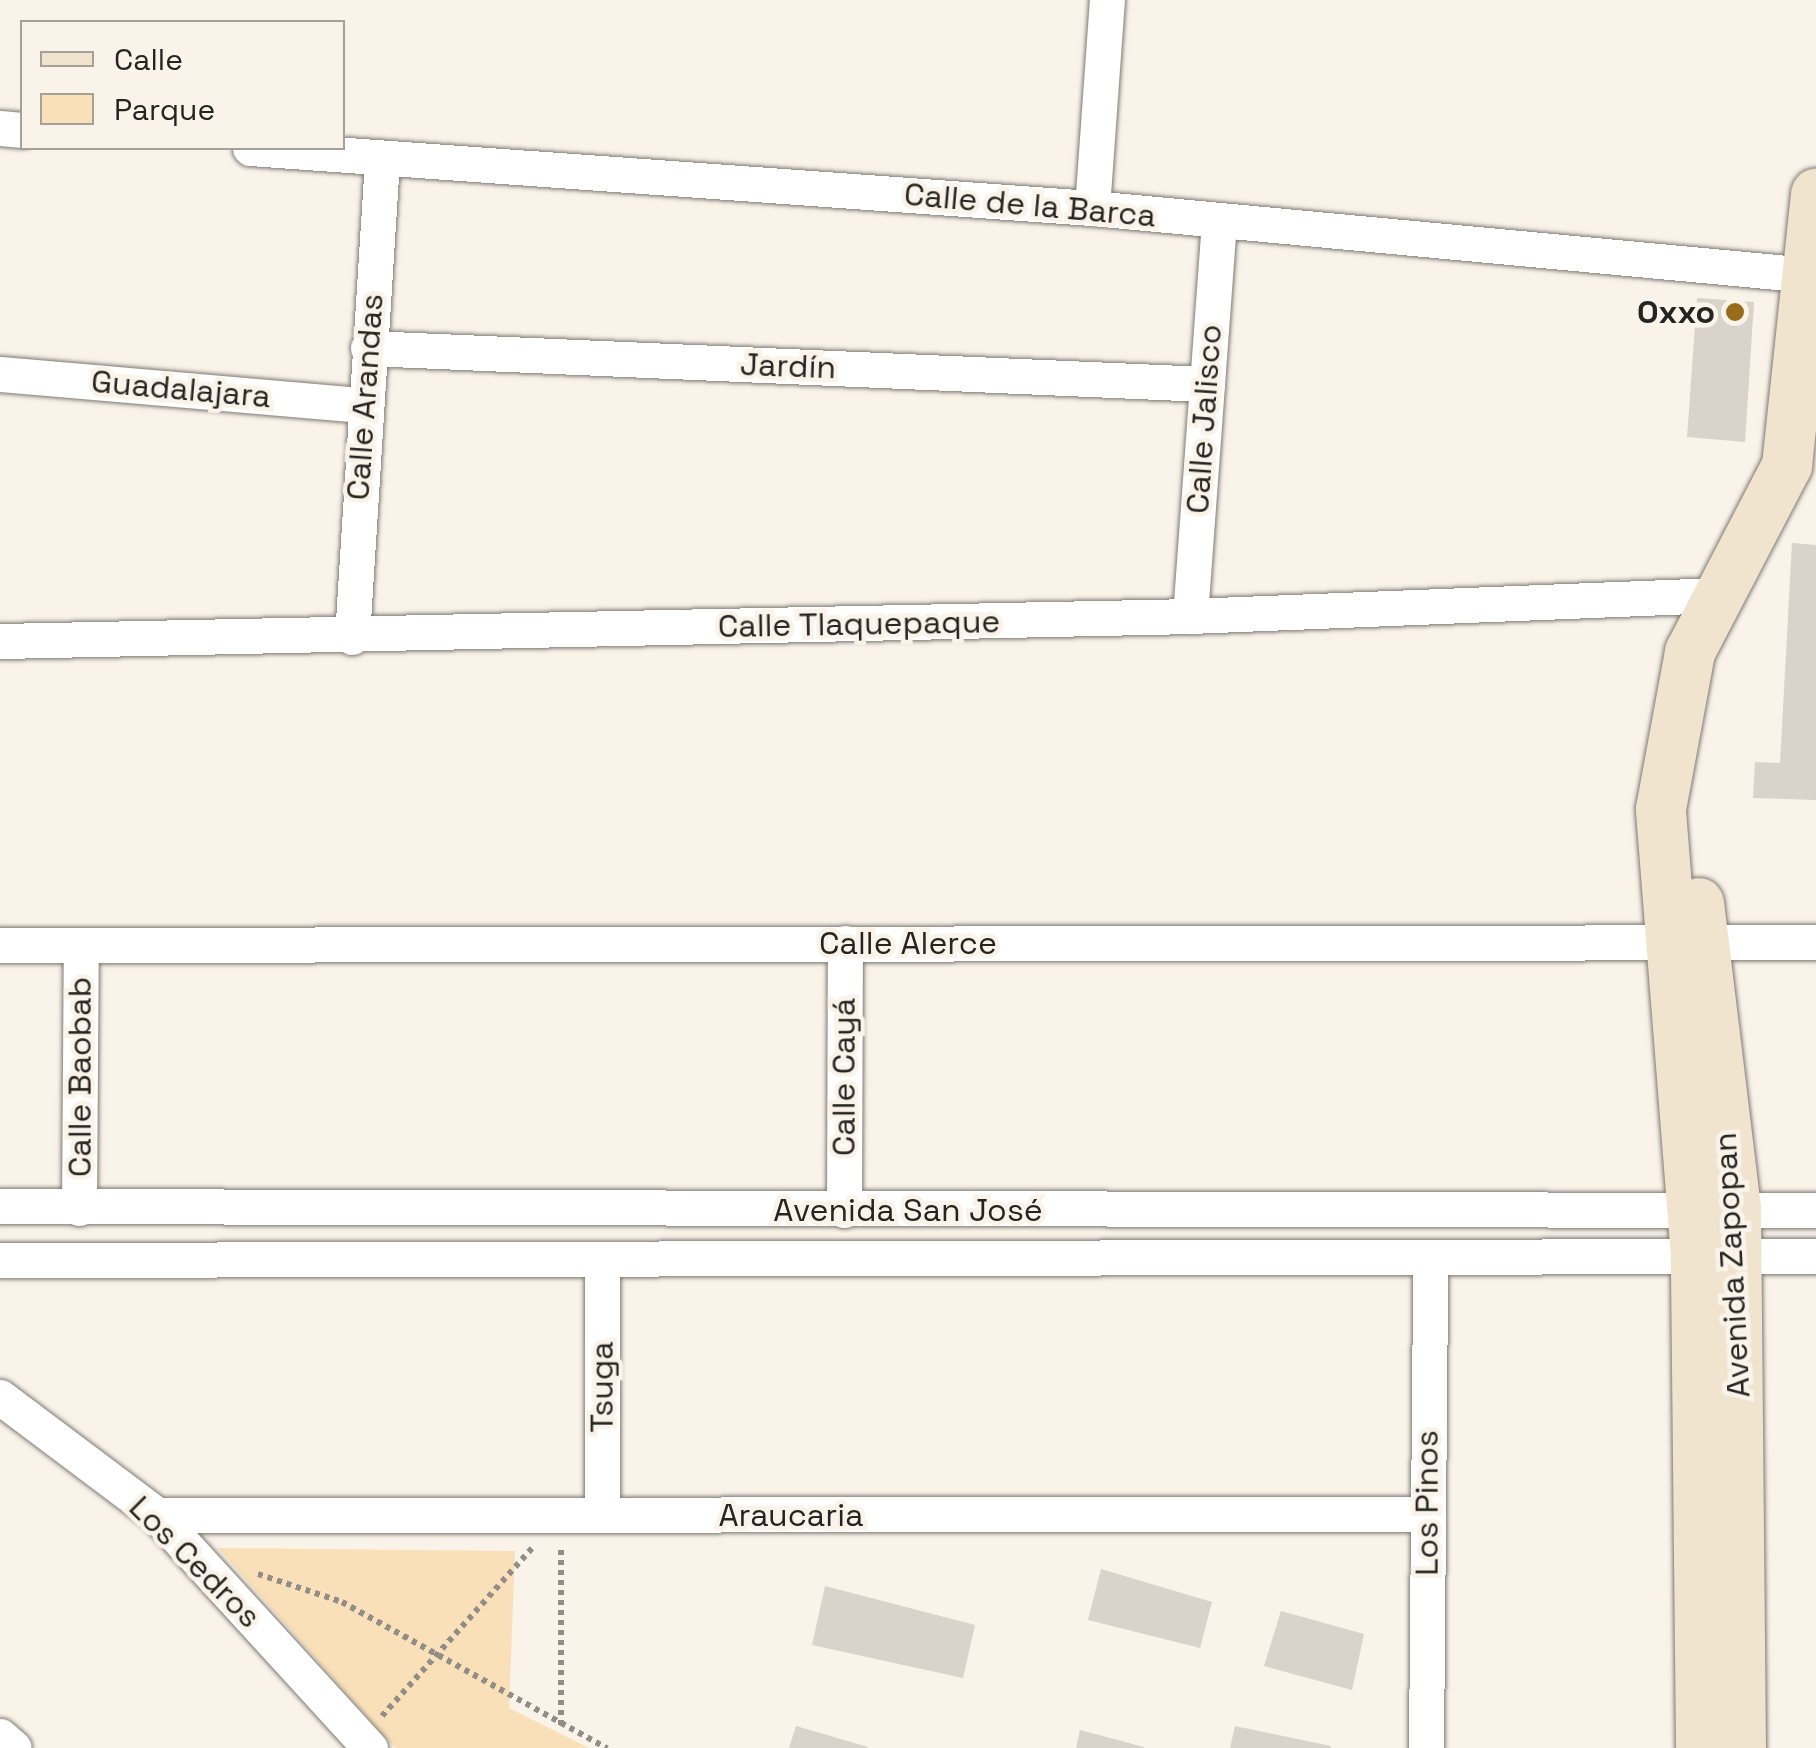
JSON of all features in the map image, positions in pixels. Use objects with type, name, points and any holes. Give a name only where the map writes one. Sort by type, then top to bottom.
[{"type":"street","points":[[1092,208],[1108,0]]},
{"type":"street","name":"Calle de la Barca","points":[[276,150],[1092,208],[1810,275]]},
{"type":"street","name":"Calle Arandas","points":[[352,637],[362,404],[382,158]]},
{"type":"street","name":"Avenida Zapopan","points":[[1741,1748],[1716,1233],[1686,942],[1661,809],[1672,725],[1690,652],[1787,466],[1816,194]]},
{"type":"street","name":"Calle Jalisco","points":[[1190,616],[1218,221]]},
{"type":"street","name":"Jardín","points":[[368,348],[1207,384]]},
{"type":"street","name":"Guadalajara","points":[[0,374],[362,404]]},
{"type":"street","name":"Calle Tlaquepaque","points":[[0,641],[352,637],[1190,616],[1718,595]]},
{"type":"street","name":"Calle Alerce","points":[[0,945],[1816,942]]},
{"type":"street","name":"Calle Cayá","points":[[844,1210],[845,944]]},
{"type":"street","name":"Calle Baobab","points":[[79,1208],[81,946]]},
{"type":"street","name":"Avenida San José","points":[[0,1206],[844,1210],[1716,1233],[1816,1256]]},
{"type":"street","points":[[313,1210],[316,1258]]},
{"type":"street","name":"Avenida San José","points":[[0,1260],[1430,1259],[1716,1233],[1816,1210]]},
{"type":"street","name":"Avenida Zapopan","points":[[1701,1748],[1716,1233]]},
{"type":"street","name":"Los Pinos","points":[[1426,1748],[1430,1259]]},
{"type":"street","name":"Tsuga","points":[[602,1260],[602,1515]]},
{"type":"street","name":"Los Cedros","points":[[0,1396],[156,1515],[366,1743]]},
{"type":"street","name":"Araucaria","points":[[156,1515],[1426,1514]]},
{"type":"street","points":[[0,1736],[14,1748]]},
{"type":"path","points":[[366,1743],[561,1515]]},
{"type":"path","points":[[561,1515],[561,1725]]},
{"type":"path","points":[[190,1552],[342,1602],[436,1658],[608,1748]]},
{"type":"green space","points":[[218,1548],[515,1551],[509,1708],[589,1748],[395,1748]]},
{"type":"building","points":[[1697,298],[1754,302],[1745,442],[1687,437]]},
{"type":"building","points":[[1792,543],[1816,545],[1816,800],[1753,798],[1755,762],[1780,763]]},
{"type":"building","points":[[1101,1569],[1212,1602],[1200,1648],[1088,1620]]},
{"type":"building","points":[[825,1586],[975,1625],[963,1678],[812,1645]]},
{"type":"building","points":[[1281,1611],[1364,1634],[1352,1690],[1264,1666]]},
{"type":"building","points":[[796,1726],[868,1747],[868,1748],[789,1748]]},
{"type":"building","points":[[1235,1726],[1331,1746],[1331,1748],[1230,1748]]},
{"type":"building","points":[[1080,1730],[1144,1747],[1144,1748],[1076,1748]]},
{"type":"place","name":"Oxxo","points":[[1735,312]]}]
